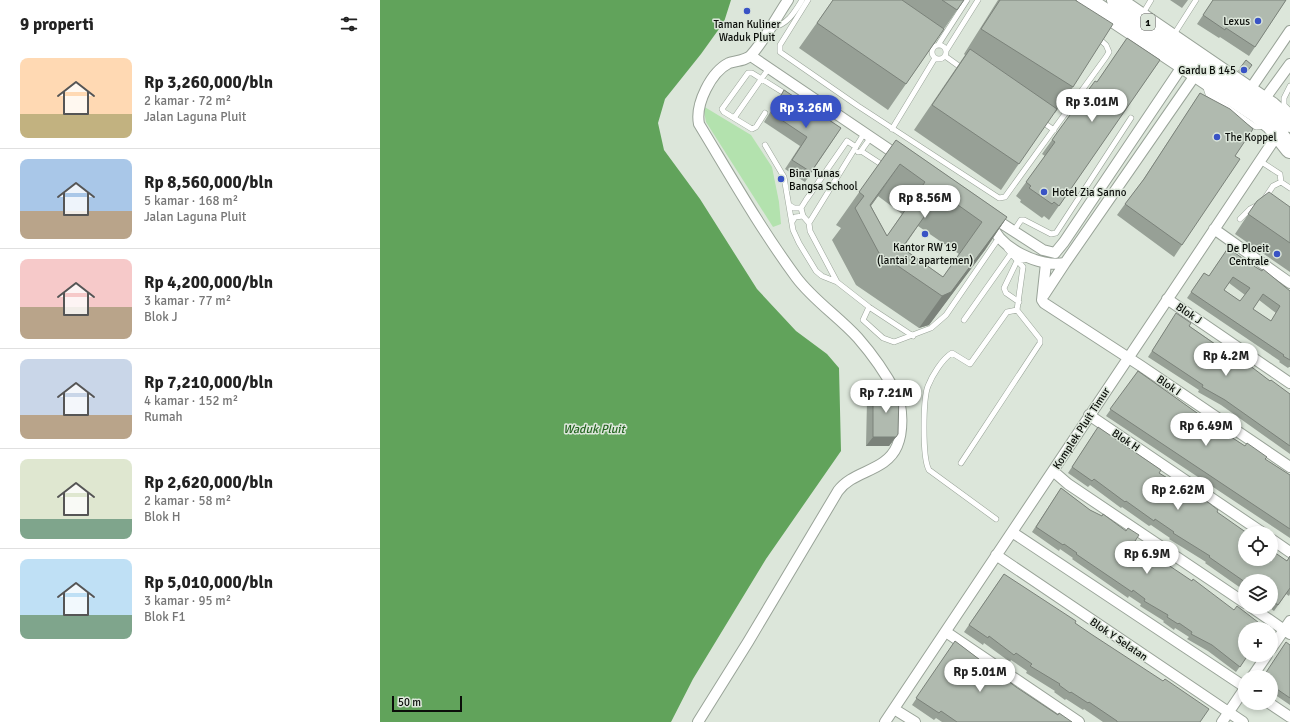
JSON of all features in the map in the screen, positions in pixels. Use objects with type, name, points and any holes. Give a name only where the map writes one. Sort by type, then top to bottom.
[{"type":"highway","name":"1","points":[[1086,0],[1280,127]]},
{"type":"highway","name":"1","points":[[1128,6],[1171,38],[1256,96],[1280,127],[1290,149]]},
{"type":"street","points":[[698,722],[748,642],[838,491],[847,481],[882,464],[892,456],[897,446],[901,419],[897,395],[886,377],[859,339],[796,277],[762,227],[698,124],[698,109],[705,93],[720,70],[728,64],[751,56],[788,0]]},
{"type":"street","points":[[1256,96],[1290,31]]},
{"type":"street","points":[[751,56],[909,163]]},
{"type":"street","points":[[1256,96],[1290,64]]},
{"type":"street","points":[[1065,263],[1054,264],[1033,260],[1006,244],[994,234],[986,216],[998,221],[1047,252],[1055,252],[1064,242],[1134,137],[1194,72]]},
{"type":"street","points":[[1043,296],[1146,146],[1194,72]]},
{"type":"street","name":"Komplek Pluit Timur","points":[[885,722],[1260,161],[1280,127]]},
{"type":"street","points":[[1134,137],[1146,146]]},
{"type":"street","points":[[1214,229],[1290,283]]},
{"type":"street","points":[[1043,296],[1046,263]]},
{"type":"street","name":"Blok I","points":[[1043,296],[1044,303],[1128,357],[1290,467]]},
{"type":"street","name":"Blok J","points":[[1167,298],[1290,382]]},
{"type":"street","name":"Blok H","points":[[1089,415],[1252,526]]},
{"type":"street","points":[[1053,471],[1068,484],[1238,598]]},
{"type":"street","points":[[1012,532],[1238,682]]},
{"type":"street","points":[[1278,544],[1290,552]]},
{"type":"street","name":"Blok Y Selatan","points":[[996,555],[1243,722]]},
{"type":"street","points":[[1263,614],[1288,628],[1278,640]]},
{"type":"street","points":[[946,632],[1079,722]]},
{"type":"street","points":[[1222,722],[1238,698]]},
{"type":"street","points":[[894,709],[915,722]]},
{"type":"street","points":[[1278,709],[1290,717]]},
{"type":"lane","points":[[769,29],[782,26],[790,19],[802,0]]},
{"type":"lane","points":[[808,0],[780,45],[780,52],[789,60],[827,83],[892,129],[999,198],[1005,197],[1087,86],[1109,52],[1106,45],[1091,33]]},
{"type":"lane","points":[[935,58],[932,53],[935,46],[967,0]]},
{"type":"lane","points":[[935,58],[938,60],[946,54],[978,0]]},
{"type":"lane","points":[[1128,6],[1151,0]]},
{"type":"lane","points":[[1171,38],[1196,0]]},
{"type":"lane","points":[[926,43],[945,47],[946,54],[971,74]]},
{"type":"lane","points":[[892,129],[935,58]]},
{"type":"lane","points":[[734,118],[769,68]]},
{"type":"lane","points":[[765,113],[756,127],[752,129],[722,109],[748,74],[752,73],[784,93]]},
{"type":"lane","points":[[774,87],[781,76]]},
{"type":"lane","points":[[1290,86],[1284,98],[1284,105],[1290,111]]},
{"type":"lane","points":[[793,98],[801,100],[807,94]]},
{"type":"lane","points":[[1034,117],[1054,130]]},
{"type":"lane","points":[[1014,232],[1021,220],[1024,220],[1051,234],[1056,233],[1131,118]]},
{"type":"lane","points":[[809,223],[856,147],[868,135]]},
{"type":"lane","points":[[853,154],[861,151],[868,135]]},
{"type":"lane","points":[[837,282],[813,238],[809,223],[803,216],[801,208],[847,141],[856,147]]},
{"type":"lane","points":[[765,145],[784,177],[792,222],[798,243],[816,271],[822,276],[837,282],[869,307],[913,336]]},
{"type":"lane","points":[[861,151],[887,168]]},
{"type":"lane","points":[[1260,161],[1280,174],[1280,182]]},
{"type":"lane","points":[[1280,182],[1290,188]]},
{"type":"lane","points":[[1240,219],[1250,209],[1258,206],[1273,186],[1280,182]]},
{"type":"lane","points":[[789,205],[794,208],[801,208]]},
{"type":"lane","points":[[792,222],[795,218],[803,216]]},
{"type":"lane","points":[[989,237],[1009,251],[1010,255],[1023,267],[1020,302],[1017,310]]},
{"type":"lane","points":[[869,307],[863,320],[883,338],[894,342],[931,328],[943,318],[996,242]]},
{"type":"lane","points":[[964,320],[1010,255]]},
{"type":"lane","points":[[1017,261],[1033,260]]},
{"type":"lane","points":[[1023,267],[1033,260]]},
{"type":"lane","points":[[1017,261],[1004,288],[1006,293],[1020,302]]},
{"type":"lane","points":[[961,463],[1040,343],[1040,339],[1017,310]]},
{"type":"lane","points":[[996,519],[929,470],[926,465],[924,438],[927,386],[946,356],[952,353],[970,364],[1007,312],[1017,310]]},
{"type":"shaded area","points":[[703,106],[751,135],[772,167],[779,202],[781,224],[773,227],[706,122]]},
{"type":"water","name":"Waduk Pluit","points":[[380,0],[731,0],[724,22],[701,54],[665,99],[658,123],[664,150],[700,199],[757,289],[796,331],[827,354],[839,368],[841,451],[766,559],[693,679],[671,722],[380,722]]},
{"type":"building","points":[[833,0],[902,0],[944,29],[906,84],[817,23]]},
{"type":"building","points":[[942,0],[964,0],[957,10]]},
{"type":"building","points":[[1000,0],[1075,0],[1113,24],[1073,87],[981,29]]},
{"type":"building","points":[[1213,0],[1286,0],[1255,47],[1226,28],[1225,30],[1203,15]]},
{"type":"building","points":[[1127,38],[1160,60],[1059,206],[1054,202],[1052,204],[1029,188],[1031,186],[1026,182],[1055,142],[1052,140],[1059,130],[1095,81],[1097,82]]},
{"type":"building","points":[[970,49],[1057,109],[1019,164],[932,105]]},
{"type":"building","points":[[1246,60],[1252,65],[1246,73],[1240,68]]},
{"type":"building","points":[[784,90],[841,128],[811,172],[792,160],[807,137],[771,113]]},
{"type":"building","points":[[1200,93],[1230,109],[1253,129],[1235,156],[1240,159],[1182,245],[1125,204],[1144,179]]},
{"type":"building","points":[[896,140],[1007,217],[951,292],[942,296],[879,253],[855,208],[864,196],[859,192]],"holes":[[[900,164],[925,182],[887,236],[870,205]],[[941,193],[982,222],[943,277],[902,248]]]},
{"type":"building","points":[[1269,192],[1290,207],[1290,243],[1248,214],[1257,201]]},
{"type":"building","points":[[1228,248],[1262,271],[1263,269],[1290,291],[1290,360],[1191,292],[1204,273],[1209,276]],"holes":[[[1233,277],[1250,288],[1240,301],[1224,290]],[[1263,294],[1280,306],[1271,321],[1253,309]]]},
{"type":"building","points":[[1176,313],[1191,323],[1189,326],[1290,394],[1290,446],[1225,400],[1202,387],[1203,385],[1152,351]]},
{"type":"building","points":[[1138,371],[1228,435],[1245,446],[1247,443],[1267,457],[1265,459],[1290,475],[1290,529],[1110,409]]},
{"type":"building","points":[[873,391],[899,392],[898,434],[896,437],[873,437]]},
{"type":"building","points":[[1098,427],[1161,470],[1159,473],[1209,503],[1218,510],[1217,512],[1238,527],[1238,566],[1278,566],[1278,555],[1287,561],[1290,556],[1290,588],[1278,605],[1278,574],[1238,574],[1238,577],[1209,557],[1210,556],[1173,533],[1174,532],[1155,519],[1154,521],[1094,479],[1092,481],[1072,467]]},
{"type":"building","points":[[1061,488],[1090,510],[1102,516],[1103,514],[1126,531],[1128,528],[1139,535],[1135,541],[1147,548],[1146,550],[1192,581],[1193,579],[1234,610],[1237,606],[1238,614],[1247,614],[1258,622],[1238,622],[1238,662],[1243,662],[1240,667],[1212,645],[1191,634],[1192,632],[1167,617],[1168,615],[1144,601],[1145,599],[1133,590],[1132,592],[1076,554],[1077,553],[1064,544],[1063,545],[1036,527]]},
{"type":"building","points":[[1004,574],[1076,621],[1075,623],[1091,634],[1163,681],[1165,679],[1209,709],[1200,722],[1117,722],[1089,702],[1088,703],[1071,692],[1070,693],[1059,685],[1060,684],[1030,666],[1032,664],[1016,653],[1014,655],[989,636],[988,638],[969,625]]},
{"type":"building","points":[[955,641],[1016,687],[1058,715],[1059,713],[1072,722],[957,722],[941,711],[939,713],[916,698]]},
{"type":"building","points":[[1286,642],[1290,645],[1290,698],[1278,690],[1278,670],[1268,670],[1273,662],[1278,662],[1278,654]]},
{"type":"place","name":"Taman Kuliner Waduk Pluit","points":[[747,11]]},
{"type":"place","name":"Lexus","points":[[1258,21]]},
{"type":"place","name":"Gardu B 145","points":[[1244,70]]},
{"type":"place","name":"The Koppel","points":[[1217,137]]},
{"type":"place","name":"Bina Tunas Bangsa School","points":[[781,179]]},
{"type":"place","name":"Hotel Zia Sanno","points":[[1044,192]]},
{"type":"place","name":"Kantor RW 19 (lantai 2 apartemen)","points":[[925,234]]},
{"type":"place","name":"De Ploeit Centrale","points":[[1277,254]]}]
